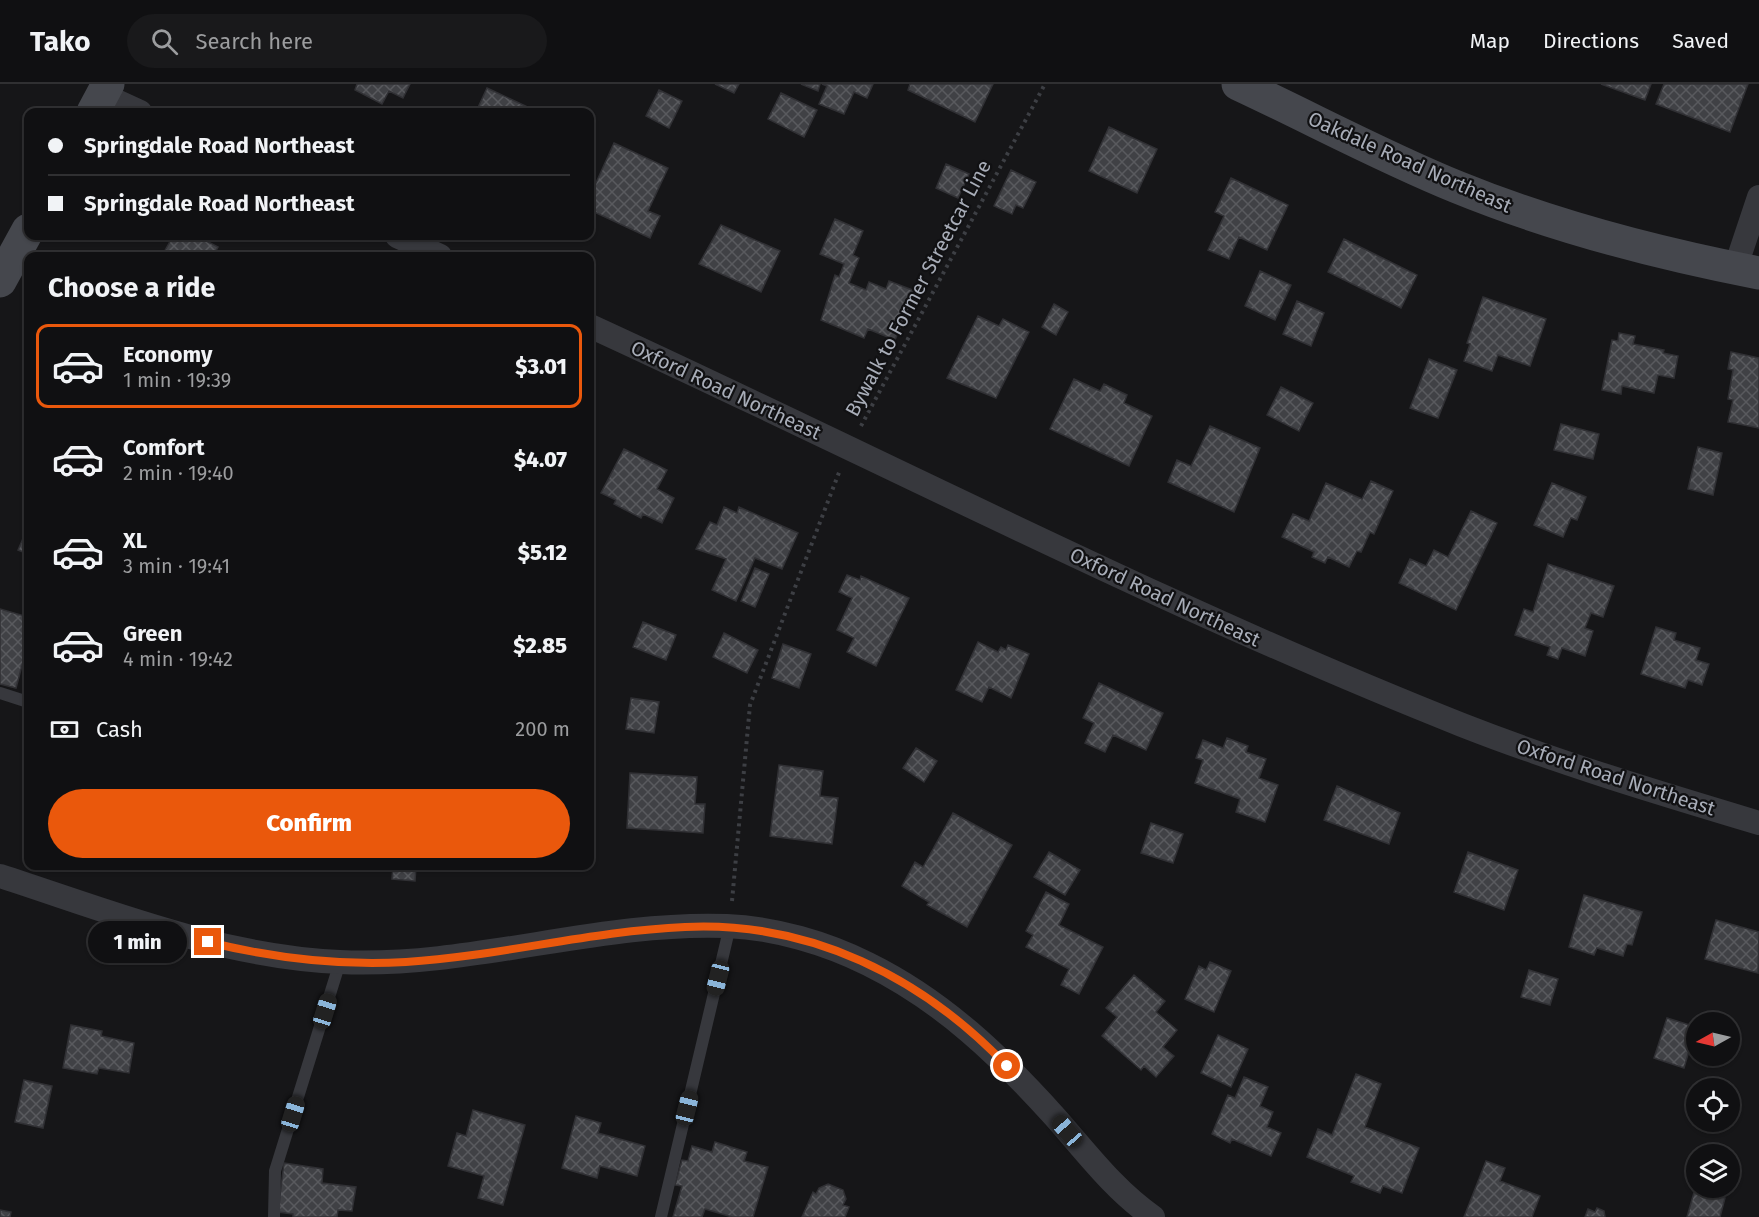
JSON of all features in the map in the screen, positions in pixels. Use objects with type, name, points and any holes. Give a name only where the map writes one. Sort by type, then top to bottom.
[{"type":"street","name":"Oakdale Road Northeast","points":[[1238,84],[1456,186],[1501,204],[1563,226],[1646,249],[1747,271]]},
{"type":"street","points":[[96,94],[130,108]]},
{"type":"street","points":[[1747,271],[1759,197]]},
{"type":"street","points":[[0,281],[24,237]]},
{"type":"street","points":[[405,240],[431,252]]},
{"type":"street","name":"Oxford Road Northeast","points":[[594,328],[1247,635],[1368,687],[1564,762],[1759,823]]},
{"type":"street","points":[[0,876],[208,942],[251,953],[340,962],[404,962],[474,956],[632,931],[730,926],[824,945],[913,988],[963,1024],[991,1050],[1107,1177],[1133,1203],[1153,1217]]},
{"type":"lane","points":[[0,693],[24,701]]},
{"type":"lane","points":[[661,1217],[730,926]]},
{"type":"lane","points":[[274,1217],[276,1171],[340,962]]},
{"type":"path","name":"Bywalk to Former Streetcar Line","points":[[730,926],[750,705],[849,448],[1045,84]]},
{"type":"building","points":[[357,84],[410,84],[403,98],[389,91],[382,104],[355,90]]},
{"type":"building","points":[[715,84],[739,84],[734,93]]},
{"type":"building","points":[[801,84],[820,84],[818,91]]},
{"type":"building","points":[[822,84],[873,84],[867,98],[854,92],[844,114],[819,104],[827,86]]},
{"type":"building","points":[[910,84],[993,84],[975,122],[908,90]]},
{"type":"building","points":[[1601,84],[1651,84],[1645,100]]},
{"type":"building","points":[[1664,84],[1748,84],[1730,132],[1656,104]]},
{"type":"building","points":[[487,88],[530,108],[478,108]]},
{"type":"building","points":[[659,90],[682,101],[669,128],[646,116]]},
{"type":"building","points":[[781,93],[817,110],[804,137],[768,119]]},
{"type":"building","points":[[1109,127],[1157,149],[1137,193],[1089,171]]},
{"type":"building","points":[[614,143],[668,168],[648,211],[660,216],[650,238],[594,212],[595,185]]},
{"type":"building","points":[[946,164],[969,174],[958,198],[936,188]]},
{"type":"building","points":[[1011,170],[1036,182],[1023,208],[1016,205],[1012,214],[994,206]]},
{"type":"building","points":[[1231,178],[1288,205],[1267,250],[1239,237],[1229,259],[1208,250],[1224,216],[1215,212]]},
{"type":"building","points":[[835,219],[863,231],[853,255],[859,258],[849,283],[866,290],[869,282],[886,289],[889,281],[915,291],[895,340],[868,329],[864,338],[821,320],[835,275],[839,277],[844,264],[820,254]]},
{"type":"building","points":[[721,225],[780,251],[761,292],[699,264]]},
{"type":"building","points":[[1344,239],[1417,275],[1401,308],[1328,272]]},
{"type":"building","points":[[171,240],[205,240],[218,247],[215,252],[164,252]]},
{"type":"building","points":[[1260,271],[1291,285],[1275,320],[1245,306]]},
{"type":"building","points":[[1483,297],[1546,319],[1530,366],[1498,355],[1492,371],[1464,361],[1470,344],[1467,343]]},
{"type":"building","points":[[1297,301],[1324,313],[1311,346],[1283,334]]},
{"type":"building","points":[[1054,304],[1068,312],[1056,335],[1042,327]]},
{"type":"building","points":[[978,316],[999,326],[1003,319],[1029,332],[996,398],[947,378]]},
{"type":"building","points":[[1619,333],[1635,336],[1633,344],[1664,350],[1663,353],[1678,356],[1674,378],[1658,375],[1654,393],[1622,386],[1621,394],[1602,390],[1612,340],[1618,341]]},
{"type":"building","points":[[1731,352],[1759,358],[1759,428],[1728,422],[1733,400],[1728,399],[1733,370],[1728,369]]},
{"type":"building","points":[[1429,359],[1457,370],[1438,418],[1410,408]]},
{"type":"building","points":[[1074,379],[1100,391],[1104,384],[1127,395],[1124,403],[1152,416],[1129,466],[1050,429]]},
{"type":"building","points":[[1281,387],[1313,403],[1299,431],[1267,415]]},
{"type":"building","points":[[1561,424],[1599,434],[1593,459],[1554,450]]},
{"type":"building","points":[[1210,426],[1260,448],[1234,512],[1168,482],[1177,460],[1191,466]]},
{"type":"building","points":[[1698,447],[1722,453],[1713,495],[1688,489]]},
{"type":"building","points":[[624,449],[667,470],[657,489],[674,498],[662,523],[643,514],[641,518],[614,504],[616,500],[601,493]]},
{"type":"building","points":[[1371,481],[1393,491],[1374,534],[1370,532],[1361,552],[1357,551],[1349,567],[1328,557],[1325,563],[1312,557],[1314,552],[1282,537],[1293,514],[1309,521],[1326,483],[1362,499]]},
{"type":"building","points":[[1552,483],[1586,497],[1577,520],[1571,518],[1563,537],[1534,525]]},
{"type":"building","points":[[724,507],[737,513],[739,507],[798,533],[782,569],[755,558],[736,601],[712,590],[726,559],[696,549],[710,522],[717,525]]},
{"type":"building","points":[[1471,511],[1497,523],[1456,610],[1399,583],[1410,559],[1426,566],[1434,550],[1448,557]]},
{"type":"building","points":[[24,536],[24,552],[18,550]]},
{"type":"building","points":[[1548,564],[1614,586],[1603,617],[1591,613],[1585,628],[1593,631],[1585,656],[1562,648],[1558,659],[1547,655],[1550,647],[1515,635],[1524,609],[1533,612]]},
{"type":"building","points":[[755,568],[769,574],[755,607],[741,601]]},
{"type":"building","points":[[847,575],[860,580],[861,576],[909,598],[876,666],[847,652],[854,638],[837,630],[852,598],[839,592]]},
{"type":"building","points":[[0,609],[24,616],[24,658],[16,688],[0,684]]},
{"type":"building","points":[[643,622],[676,635],[666,660],[633,647]]},
{"type":"building","points":[[1656,627],[1676,633],[1674,640],[1700,648],[1696,660],[1709,664],[1702,685],[1688,680],[1685,688],[1641,674]]},
{"type":"building","points":[[724,633],[758,650],[747,673],[713,657]]},
{"type":"building","points":[[978,642],[998,652],[1001,647],[1006,650],[1008,645],[1029,654],[1011,698],[989,687],[982,702],[956,690]]},
{"type":"building","points":[[783,644],[811,654],[799,688],[772,678]]},
{"type":"building","points":[[1099,683],[1163,713],[1146,750],[1113,735],[1105,752],[1085,743],[1094,723],[1083,718]]},
{"type":"building","points":[[631,698],[659,702],[654,733],[626,729]]},
{"type":"building","points":[[1227,738],[1248,746],[1246,752],[1266,759],[1259,778],[1278,785],[1265,822],[1236,812],[1240,799],[1195,783],[1203,760],[1196,758],[1203,740],[1223,748]]},
{"type":"building","points":[[916,748],[937,761],[924,782],[903,768]]},
{"type":"building","points":[[779,765],[823,771],[820,796],[838,798],[832,844],[770,836]]},
{"type":"building","points":[[630,773],[697,777],[695,804],[705,804],[703,833],[627,828]]},
{"type":"building","points":[[1337,786],[1400,813],[1389,844],[1324,820]]},
{"type":"building","points":[[953,813],[1012,845],[967,927],[927,905],[929,902],[902,886],[915,862],[923,867]]},
{"type":"building","points":[[1151,823],[1183,834],[1173,863],[1141,853]]},
{"type":"building","points":[[1049,852],[1080,870],[1065,895],[1034,877]]},
{"type":"building","points":[[1468,852],[1518,870],[1504,910],[1454,892]]},
{"type":"building","points":[[393,870],[416,870],[415,881],[392,879]]},
{"type":"building","points":[[1046,892],[1069,904],[1059,925],[1103,947],[1079,994],[1061,985],[1069,969],[1026,947],[1033,935],[1026,931]]},
{"type":"building","points":[[1584,895],[1642,912],[1632,945],[1627,944],[1623,956],[1597,948],[1594,955],[1569,947]]},
{"type":"building","points":[[1716,920],[1759,932],[1758,973],[1705,959]]},
{"type":"building","points":[[1210,962],[1231,971],[1214,1012],[1185,999],[1199,966],[1206,970]]},
{"type":"building","points":[[1529,970],[1558,979],[1550,1005],[1521,997]]},
{"type":"building","points":[[1134,975],[1165,1001],[1156,1012],[1177,1030],[1163,1047],[1174,1056],[1156,1077],[1144,1066],[1141,1070],[1102,1036],[1117,1017],[1106,1008]]},
{"type":"building","points":[[1667,1018],[1686,1024],[1684,1068],[1654,1058]]},
{"type":"building","points":[[71,1025],[102,1031],[101,1036],[134,1043],[129,1073],[99,1068],[97,1074],[63,1068]]},
{"type":"building","points":[[1218,1035],[1248,1049],[1231,1087],[1201,1073]]},
{"type":"building","points":[[1356,1074],[1381,1084],[1365,1127],[1419,1148],[1402,1193],[1383,1186],[1380,1193],[1351,1182],[1354,1176],[1307,1157],[1318,1129],[1332,1135]]},
{"type":"building","points":[[1244,1077],[1268,1087],[1260,1106],[1273,1112],[1267,1127],[1281,1133],[1271,1156],[1232,1139],[1230,1143],[1212,1134],[1228,1095],[1235,1098]]},
{"type":"building","points":[[24,1080],[52,1086],[43,1128],[15,1122]]},
{"type":"building","points":[[473,1110],[525,1125],[503,1205],[478,1198],[484,1176],[448,1166],[457,1133],[466,1136]]},
{"type":"building","points":[[576,1116],[601,1123],[598,1133],[645,1146],[637,1176],[600,1166],[597,1178],[562,1168]]},
{"type":"building","points":[[715,1142],[747,1152],[744,1161],[768,1167],[753,1217],[732,1217],[705,1209],[702,1217],[673,1217],[682,1186],[675,1185],[682,1160],[688,1161],[692,1146],[712,1152]]},
{"type":"building","points":[[1486,1161],[1505,1168],[1500,1181],[1540,1196],[1532,1217],[1464,1217]]},
{"type":"building","points":[[284,1163],[323,1169],[322,1183],[356,1187],[352,1211],[338,1210],[337,1217],[293,1217],[293,1214],[278,1212]]},
{"type":"building","points":[[828,1184],[843,1190],[846,1199],[843,1205],[849,1207],[845,1217],[802,1217],[813,1192],[816,1194],[819,1188]]},
{"type":"building","points":[[1692,1198],[1725,1198],[1720,1217],[1687,1217]]},
{"type":"building","points":[[1597,1208],[1604,1211],[1605,1217],[1585,1217],[1588,1209],[1595,1212]]},
{"type":"building","points":[[0,1210],[11,1212],[10,1217],[0,1217]]},
{"type":"route","points":[[208,942],[251,953],[300,959],[340,962],[404,962],[474,956],[632,931],[730,926],[777,933],[824,945],[868,964],[913,988],[963,1024],[1007,1066]]}]
